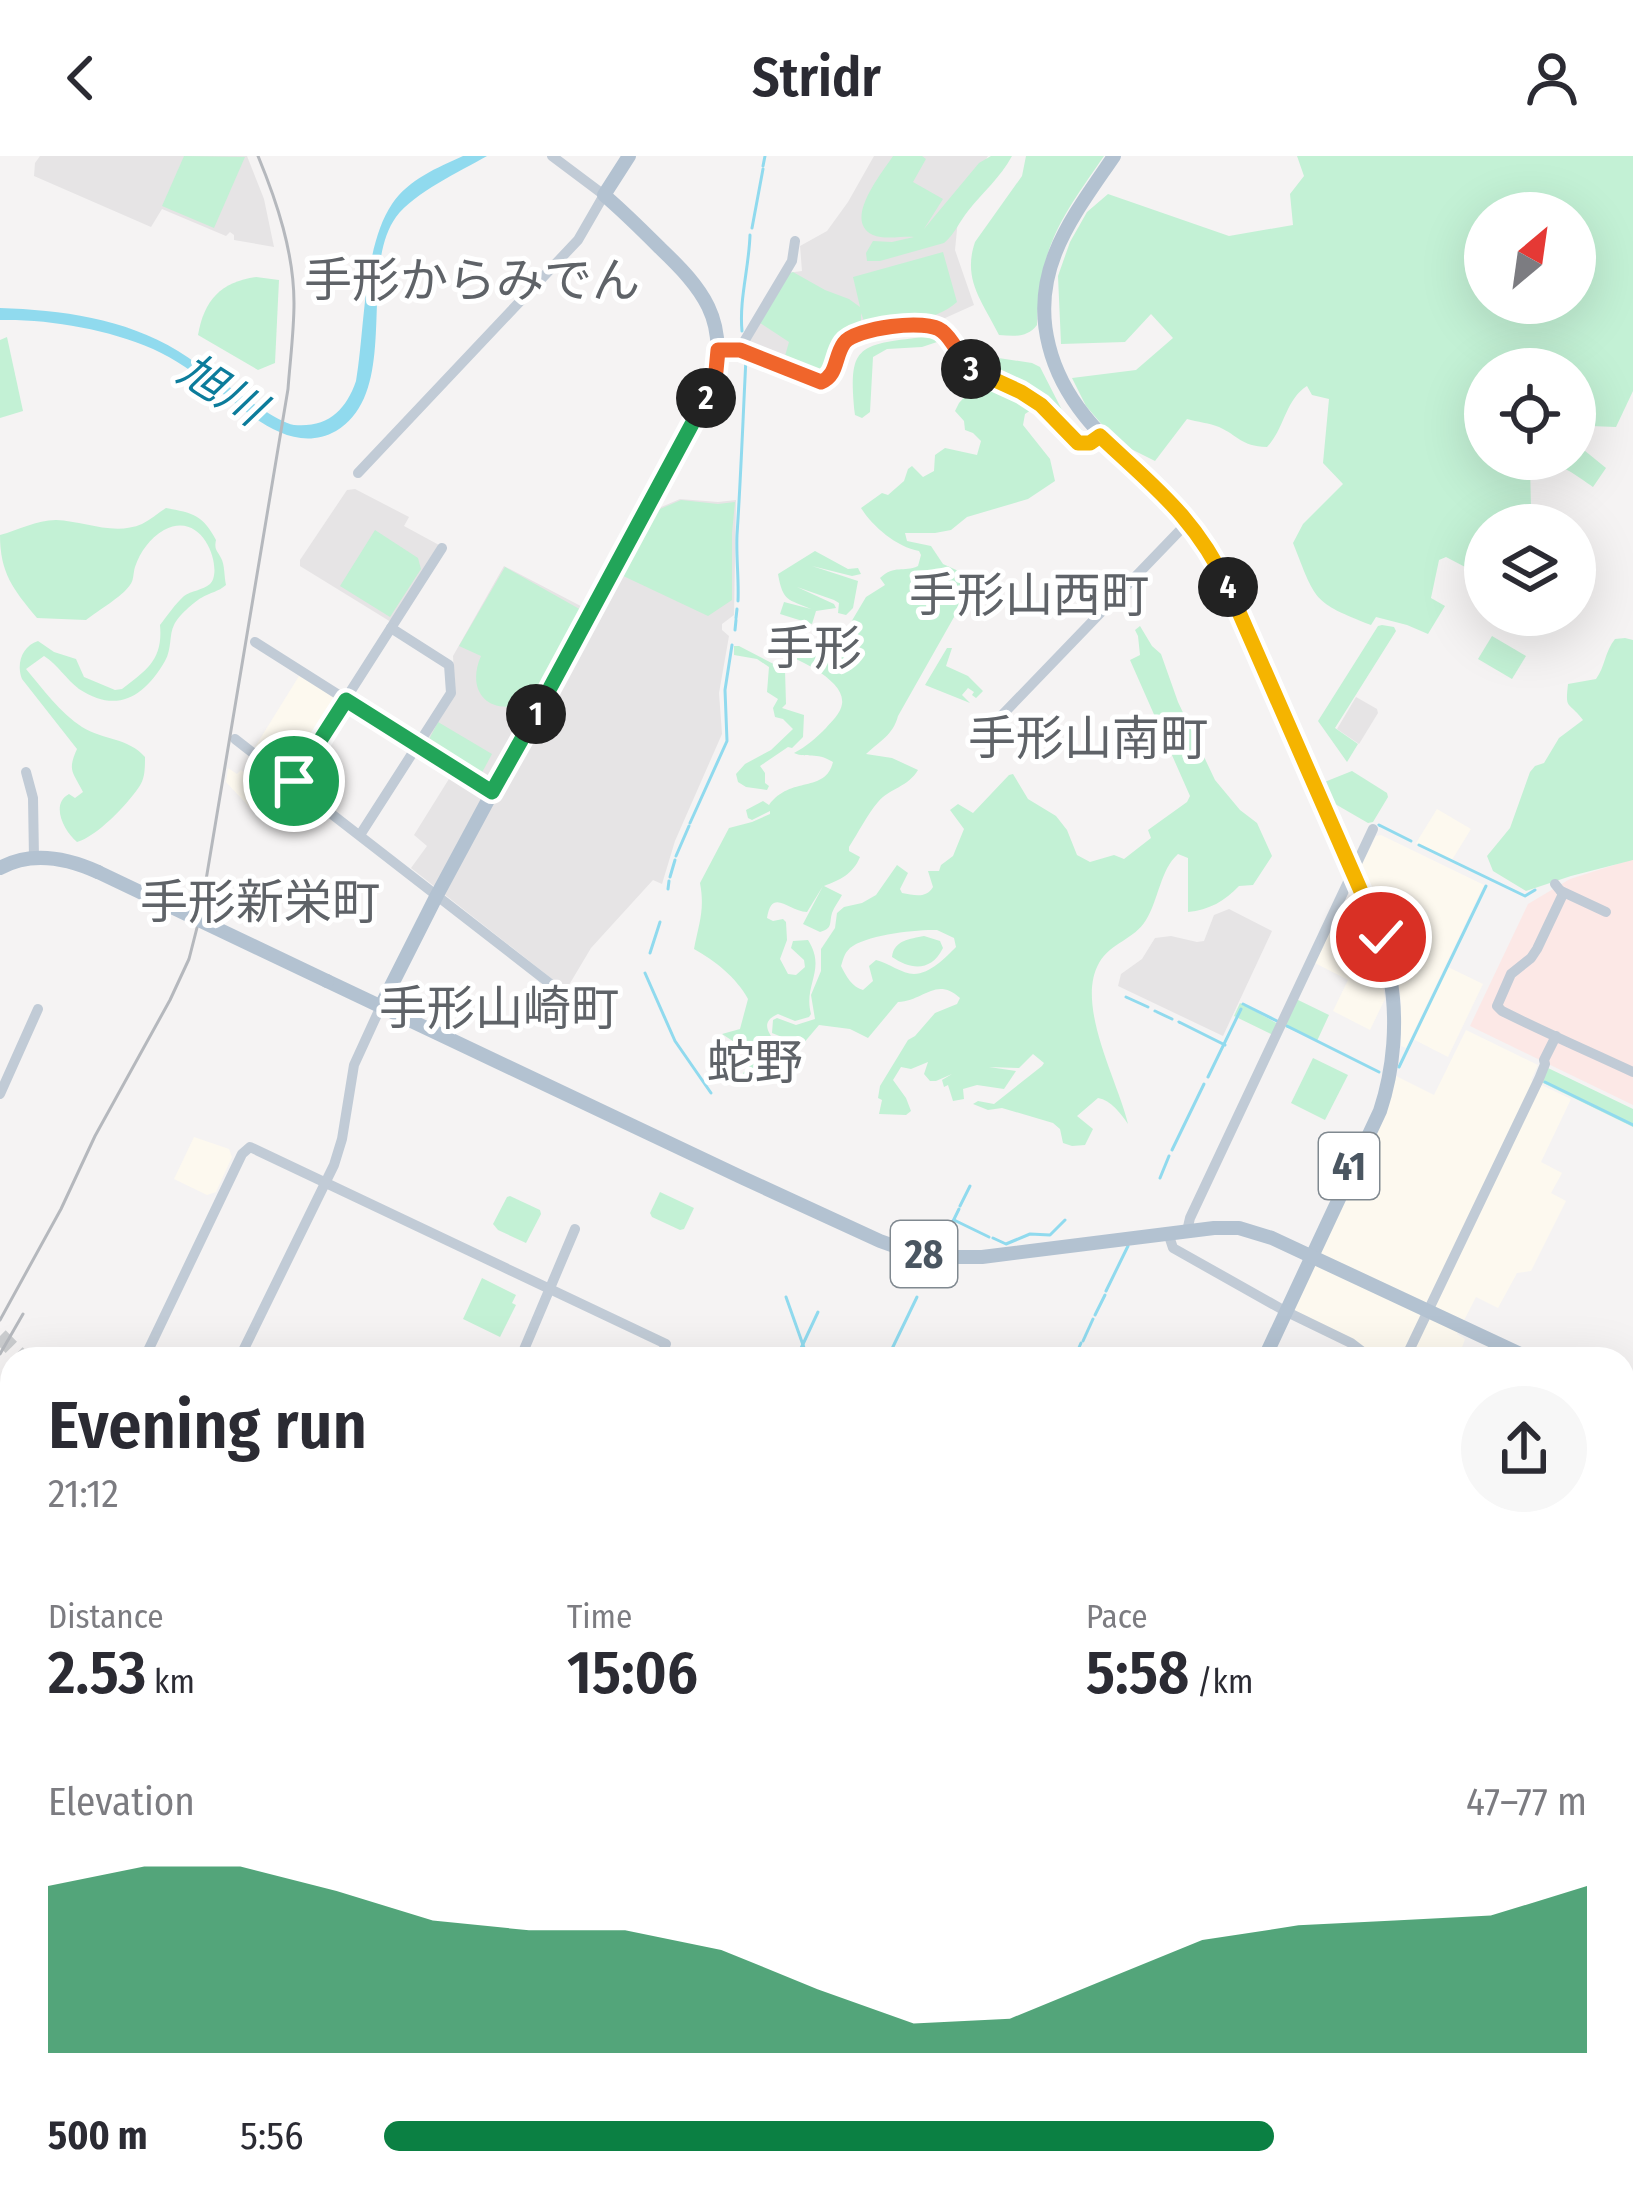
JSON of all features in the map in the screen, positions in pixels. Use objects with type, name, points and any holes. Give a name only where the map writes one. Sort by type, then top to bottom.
[{"type":"main road","points":[[381,1006],[436,895],[707,397],[716,371],[714,320],[699,288],[604,195],[629,156]]},
{"type":"main road","name":"41","points":[[1113,158],[1052,258],[1044,310],[1048,345],[1070,400],[1100,436],[1189,521],[1216,561],[1376,924],[1389,972],[1394,1025],[1383,1102],[1266,1347]]},
{"type":"main road","name":"28","points":[[0,868],[34,858],[66,860],[98,872],[901,1249],[932,1256],[982,1257],[1224,1227],[1246,1229],[1505,1347]]},
{"type":"street","points":[[358,473],[578,240],[604,195],[551,156]]},
{"type":"street","points":[[740,350],[792,261],[795,241]]},
{"type":"street","points":[[718,350],[740,350],[821,382],[832,374],[842,346],[856,332],[936,327],[975,372],[1041,405],[1078,443],[1090,443],[1100,436]]},
{"type":"street","points":[[980,738],[1189,521]]},
{"type":"street","points":[[292,783],[442,548]]},
{"type":"street","points":[[360,835],[450,697],[451,668],[446,662],[392,628]]},
{"type":"street","points":[[255,641],[492,792]]},
{"type":"street","points":[[235,739],[566,996]]},
{"type":"street","points":[[26,772],[33,798],[34,858]]},
{"type":"street","points":[[1187,1231],[1373,829]]},
{"type":"street","points":[[1606,912],[1558,888],[1563,894],[1537,949],[1511,974],[1497,1006],[1633,1072]]},
{"type":"street","points":[[249,1347],[298,1250],[340,1148],[354,1065],[381,1006]]},
{"type":"street","points":[[0,1094],[38,1009]]},
{"type":"street","points":[[1411,1347],[1559,1037]]},
{"type":"street","points":[[150,1347],[249,1147],[665,1347]]},
{"type":"street","points":[[525,1347],[575,1228]]},
{"type":"street","points":[[1168,1233],[1173,1248],[1356,1347]]},
{"type":"shaded area","points":[[40,156],[247,156],[264,199],[274,247],[234,240],[230,232],[226,236],[162,209],[151,227],[34,176]]},
{"type":"shaded area","points":[[874,156],[988,156],[959,209],[955,250],[974,305],[934,323],[856,330],[825,377],[745,347],[787,273],[802,271],[800,246],[827,231]]},
{"type":"shaded area","points":[[355,489],[409,517],[404,526],[439,545],[391,622],[300,566],[347,490]]},
{"type":"shaded area","points":[[680,499],[736,500],[734,615],[722,624],[729,636],[719,693],[722,734],[675,841],[662,884],[653,880],[591,948],[566,990],[411,868],[427,846],[414,835],[457,766],[424,743],[455,694],[453,656],[504,566],[596,614],[652,511]]},
{"type":"shaded area","points":[[299,676],[340,699],[291,777],[255,747]]},
{"type":"shaded area","points":[[1356,697],[1378,713],[1359,744],[1337,729]]},
{"type":"shaded area","points":[[228,768],[237,774],[241,770],[271,799],[255,813],[226,782]]},
{"type":"shaded area","points":[[1437,809],[1471,829],[1452,860],[1416,843]]},
{"type":"shaded area","points":[[1376,836],[1484,885],[1406,1048],[1401,1046],[1397,969],[1408,946],[1388,936],[1360,868]]},
{"type":"shaded area","points":[[1633,859],[1633,1105],[1470,1026],[1528,904],[1570,879]]},
{"type":"shaded area","points":[[1356,899],[1377,953],[1385,999],[1370,1030],[1333,1011],[1348,980],[1313,962],[1342,901],[1352,906]]},
{"type":"shaded area","points":[[1229,909],[1272,931],[1223,1036],[1118,986],[1121,974],[1142,959],[1155,938],[1204,941],[1214,915]]},
{"type":"shaded area","points":[[1448,967],[1483,984],[1448,1057],[1413,1039]]},
{"type":"shaded area","points":[[1466,1030],[1538,1065],[1531,1080],[1571,1099],[1541,1162],[1562,1173],[1551,1193],[1566,1201],[1531,1271],[1517,1273],[1498,1308],[1476,1297],[1457,1334],[1465,1339],[1462,1347],[1364,1347],[1293,1311],[1396,1076],[1434,1095]]},
{"type":"shaded area","points":[[194,1137],[229,1149],[232,1157],[216,1192],[207,1195],[174,1179]]},
{"type":"green space","points":[[184,156],[245,157],[214,228],[162,206]]},
{"type":"green space","points":[[893,156],[926,159],[913,182],[943,199],[924,229],[979,163],[991,156],[1012,156],[944,243],[867,261],[873,241],[914,237],[873,235],[862,219],[867,197]]},
{"type":"green space","points":[[1026,156],[1104,156],[1055,234],[1043,274],[1037,325],[1025,334],[999,335],[976,290],[972,256],[975,242],[1022,176]]},
{"type":"green space","points":[[1297,156],[1633,156],[1633,391],[1616,427],[1596,426],[1596,348],[1464,348],[1464,480],[1530,480],[1531,504],[1464,504],[1464,566],[1446,557],[1439,560],[1431,598],[1445,606],[1428,634],[1376,617],[1371,625],[1337,611],[1318,597],[1307,577],[1293,543],[1303,524],[1343,484],[1323,463],[1329,399],[1312,395],[1307,386],[1294,399],[1267,447],[1187,419],[1155,461],[1117,442],[1086,406],[1072,378],[1136,370],[1173,338],[1151,314],[1125,342],[1061,344],[1058,276],[1087,212],[1108,194],[1229,236],[1293,225],[1290,194],[1304,176]]},
{"type":"green space","points":[[943,252],[957,302],[938,314],[902,323],[866,326],[861,313],[861,324],[845,337],[828,371],[819,377],[783,363],[789,342],[760,323],[793,272],[860,307],[853,277]]},
{"type":"green space","points":[[256,277],[279,280],[275,363],[258,370],[198,335],[216,295],[233,283]]},
{"type":"green space","points":[[7,337],[23,411],[0,418],[0,340]]},
{"type":"green space","points":[[923,337],[940,341],[887,349],[873,357],[870,412],[862,418],[855,415],[853,375],[861,353],[883,343]]},
{"type":"green space","points":[[966,353],[1040,367],[1063,412],[1082,430],[1080,434],[965,359]]},
{"type":"green space","points":[[981,379],[1035,404],[1025,414],[1023,425],[1050,459],[1055,481],[1028,499],[967,517],[951,530],[905,533],[907,541],[931,546],[943,564],[965,574],[958,610],[893,728],[866,754],[892,758],[918,770],[870,813],[849,847],[860,857],[854,868],[824,886],[842,895],[827,929],[820,932],[803,924],[823,886],[807,912],[777,902],[769,909],[767,918],[786,922],[787,940],[780,959],[788,974],[796,975],[805,967],[791,948],[793,941],[808,940],[813,951],[811,1014],[795,1021],[778,1014],[772,1017],[767,1028],[777,1044],[759,1055],[752,1071],[742,1075],[751,1053],[722,1034],[740,1029],[748,999],[724,970],[694,949],[702,909],[700,883],[729,828],[770,814],[752,820],[746,810],[763,801],[769,805],[787,790],[815,782],[829,772],[833,762],[794,753],[826,728],[842,704],[828,678],[776,650],[776,642],[786,641],[815,654],[844,634],[866,597],[885,585],[880,578],[890,571],[918,566],[919,551],[886,535],[861,508],[882,493],[888,495],[912,466],[923,477],[934,471],[935,455],[945,448],[977,455],[981,441],[965,430],[955,411]]},
{"type":"green space","points":[[1596,460],[1606,468],[1593,487],[1583,480],[1596,480]]},
{"type":"green space","points":[[681,500],[735,502],[732,600],[708,616],[619,574],[653,512]]},
{"type":"green space","points":[[166,508],[190,514],[207,525],[216,540],[226,585],[198,600],[179,618],[157,674],[139,692],[117,701],[79,689],[44,656],[26,669],[74,721],[145,757],[142,780],[134,794],[102,827],[77,842],[64,825],[60,804],[69,794],[75,798],[83,792],[72,767],[77,749],[22,679],[22,656],[38,641],[76,659],[84,677],[122,689],[152,662],[159,647],[160,625],[174,606],[210,584],[212,555],[190,527],[164,530],[143,551],[127,589],[86,620],[37,618],[10,580],[0,535],[56,520],[131,527]]},
{"type":"green space","points":[[375,530],[418,558],[421,569],[390,617],[340,586]]},
{"type":"green space","points":[[815,551],[848,569],[858,568],[861,574],[812,566],[858,581],[853,608],[846,615],[838,613],[839,603],[834,600],[797,587],[836,608],[816,611],[812,624],[780,614],[784,602],[811,609],[788,598],[778,574]]},
{"type":"green space","points":[[505,567],[583,611],[527,712],[520,708],[522,704],[499,706],[483,697],[476,679],[481,656],[459,646]]},
{"type":"green space","points":[[1382,625],[1396,631],[1335,728],[1358,744],[1347,762],[1318,721]]},
{"type":"green space","points":[[1140,626],[1161,654],[1215,780],[1257,823],[1272,856],[1253,885],[1239,886],[1216,904],[1188,912],[1188,858],[1178,854],[1167,868],[1146,920],[1099,963],[1093,980],[1095,1021],[1128,1124],[1111,1104],[1098,1098],[1077,1116],[1093,1129],[1085,1145],[1072,1146],[1063,1143],[1053,1123],[973,1104],[994,1104],[1042,1066],[1033,1054],[1019,1068],[989,1067],[1016,1071],[1004,1089],[977,1085],[963,1089],[964,1099],[953,1101],[942,1080],[952,1074],[930,1081],[924,1074],[928,1062],[911,1069],[901,1067],[893,1080],[911,1111],[879,1114],[880,1086],[908,1040],[935,1013],[957,1004],[960,998],[937,989],[898,1002],[868,1038],[850,1029],[819,1025],[802,1045],[772,1033],[773,1020],[796,1025],[815,1019],[811,995],[821,971],[821,949],[835,928],[837,913],[876,895],[897,865],[908,873],[902,893],[930,891],[928,871],[939,871],[953,856],[964,829],[950,810],[958,804],[973,813],[1009,775],[1013,774],[1028,799],[1056,816],[1077,855],[1090,862],[1114,855],[1124,859],[1151,838],[1148,830],[1187,802],[1190,796],[1130,660],[1140,655],[1135,630]],"holes":[[[937,930],[954,938],[956,947],[920,973],[876,960],[869,966],[873,981],[863,990],[841,966],[850,948],[879,936]]]},
{"type":"green space","points":[[1492,636],[1526,656],[1512,679],[1478,659]]},
{"type":"green space","points":[[1615,639],[1633,640],[1633,860],[1526,891],[1493,871],[1487,856],[1510,828],[1530,772],[1544,763],[1559,738],[1583,720],[1567,702],[1568,684],[1596,679]]},
{"type":"green space","points":[[734,646],[785,670],[786,704],[782,708],[804,715],[803,737],[760,766],[767,790],[746,787],[736,774],[793,729],[775,717],[778,699],[767,692],[769,667],[757,659],[734,655]]},
{"type":"green space","points":[[947,648],[952,648],[946,666],[968,676],[983,691],[976,698],[968,688],[962,695],[970,703],[925,685]]},
{"type":"green space","points":[[438,722],[492,754],[479,778],[426,745]]},
{"type":"green space","points":[[1352,771],[1387,793],[1373,822],[1330,801],[1322,783]]},
{"type":"green space","points":[[924,936],[940,941],[943,948],[927,965],[913,966],[892,957],[899,944]]},
{"type":"green space","points":[[1294,998],[1329,1015],[1317,1041],[1281,1025],[1275,1036],[1234,1016],[1240,1003],[1280,1025]]},
{"type":"green space","points":[[1313,1058],[1348,1075],[1325,1120],[1291,1103]]},
{"type":"green space","points":[[1548,1068],[1633,1109],[1633,1127],[1541,1082]]},
{"type":"green space","points":[[660,1192],[694,1208],[684,1229],[652,1217]]},
{"type":"green space","points":[[510,1196],[540,1210],[526,1243],[493,1224]]},
{"type":"green space","points":[[482,1278],[516,1295],[500,1337],[463,1319]]},
{"type":"water","name":"旭川","points":[[463,156],[487,156],[404,208],[385,240],[368,389],[356,413],[336,431],[319,437],[287,435],[161,353],[117,336],[38,321],[0,320],[0,308],[114,323],[178,351],[284,422],[306,425],[326,420],[347,401],[356,381],[370,265],[382,222],[399,195],[415,181]]},
{"type":"waterway","points":[[763,166],[765,156]]},
{"type":"waterway","points":[[752,228],[763,169]]},
{"type":"waterway","points":[[742,331],[750,235]]},
{"type":"waterway","points":[[738,601],[746,358]]},
{"type":"waterway","points":[[736,618],[737,609]]},
{"type":"waterway","points":[[735,630],[736,620]]},
{"type":"waterway","points":[[690,823],[727,741],[725,690],[732,645]]},
{"type":"waterway","points":[[1379,825],[1411,841]]},
{"type":"waterway","points":[[676,856],[689,826]]},
{"type":"waterway","points":[[1419,845],[1525,896],[1535,890]]},
{"type":"waterway","points":[[670,877],[675,860]]},
{"type":"waterway","points":[[668,889],[669,881]]},
{"type":"waterway","points":[[1399,1067],[1486,886]]},
{"type":"waterway","points":[[650,953],[660,922]]},
{"type":"waterway","points":[[645,973],[675,1041],[711,1093]]},
{"type":"waterway","points":[[1126,997],[1148,1007]]},
{"type":"waterway","points":[[1243,1004],[1279,1022]]},
{"type":"waterway","points":[[1208,1077],[1241,1009]]},
{"type":"waterway","points":[[1155,1011],[1172,1019]]},
{"type":"waterway","points":[[1179,1022],[1225,1045]]},
{"type":"waterway","points":[[1287,1026],[1379,1072]]},
{"type":"waterway","points":[[1545,1082],[1633,1125]]},
{"type":"waterway","points":[[1172,1150],[1204,1084]]},
{"type":"waterway","points":[[1160,1178],[1169,1156]]},
{"type":"waterway","points":[[960,1206],[970,1186]]},
{"type":"waterway","points":[[939,1250],[959,1209]]},
{"type":"waterway","points":[[954,1220],[989,1237]]},
{"type":"waterway","points":[[993,1238],[1006,1244],[1030,1234],[1050,1235],[1065,1220]]},
{"type":"waterway","points":[[1106,1291],[1128,1246]]},
{"type":"waterway","points":[[1095,1315],[1105,1295]]},
{"type":"waterway","points":[[786,1297],[804,1347]]},
{"type":"waterway","points":[[893,1347],[917,1297]]},
{"type":"waterway","points":[[802,1347],[818,1312]]},
{"type":"waterway","points":[[1083,1341],[1093,1319]]},
{"type":"waterway","points":[[1079,1347],[1081,1343]]},
{"type":"tunnel","points":[[0,1336],[11,1347]]},
{"type":"railway","points":[[0,1320],[170,1000],[189,959],[200,916],[293,336],[288,247],[258,156]]},
{"type":"railway","points":[[4,1347],[23,1314]]},
{"type":"district","name":"手形からみでん","points":[[472,280]]},
{"type":"district","name":"手形山西町","points":[[1029,595]]},
{"type":"district","name":"手形","points":[[814,648]]},
{"type":"district","name":"手形山南町","points":[[1088,738]]},
{"type":"district","name":"手形新栄町","points":[[260,902]]},
{"type":"district","name":"手形山崎町","points":[[499,1008]]},
{"type":"district","name":"蛇野","points":[[755,1062]]},
{"type":"route","points":[[294,781],[346,700],[492,792],[707,397],[718,350],[740,350],[821,382],[829,379],[842,346],[856,332],[925,325],[943,332],[975,372],[1041,405],[1078,443],[1090,443],[1100,436],[1147,477],[1207,544],[1381,937]]}]
